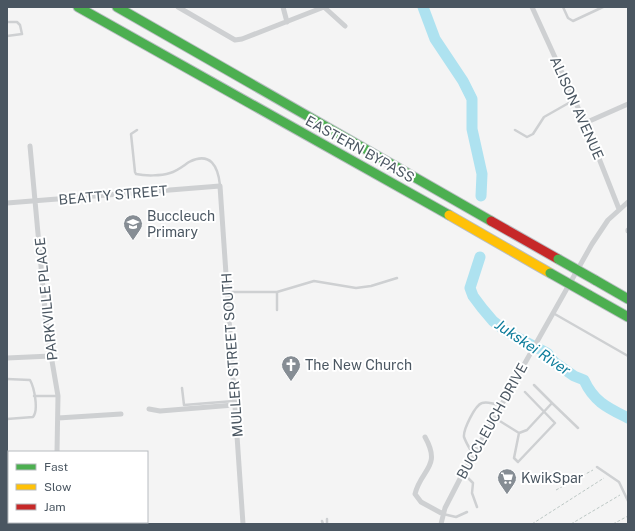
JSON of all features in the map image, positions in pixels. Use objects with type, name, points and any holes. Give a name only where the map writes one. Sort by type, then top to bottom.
[{"type":"highway","name":"EASTERN BYPASS","points":[[78,7],[249,104],[380,175],[628,317]]},
{"type":"highway","name":"EASTERN BYPASS","points":[[117,7],[628,299]]},
{"type":"street","points":[[178,7],[229,38],[235,40],[242,39],[324,7],[345,26]]},
{"type":"street","points":[[283,7],[286,22]]},
{"type":"street","name":"ALISON AVENUE","points":[[532,7],[585,124],[619,209]]},
{"type":"street","points":[[585,124],[628,104]]},
{"type":"street","name":"PARKVILLE PLACE","points":[[30,146],[46,332],[58,396],[57,451]]},
{"type":"street","name":"BEATTY STREET","points":[[7,203],[220,186]]},
{"type":"street","name":"MULLER STREET SOUTH","points":[[220,186],[243,524]]},
{"type":"street","name":"BUCCLEUCH DRIVE","points":[[441,524],[443,514],[462,473],[592,244],[608,220],[628,202]]},
{"type":"street","points":[[7,358],[51,356]]},
{"type":"street","points":[[149,409],[160,411],[234,403]]},
{"type":"street","points":[[58,418],[122,414]]},
{"type":"street","points":[[425,437],[430,446],[430,465],[417,487],[415,494],[421,502],[443,514]]},
{"type":"lane","points":[[563,7],[568,18],[573,21],[604,7]]},
{"type":"lane","points":[[7,22],[17,22],[22,30],[22,34],[7,36]]},
{"type":"lane","points":[[515,130],[528,137],[533,134],[544,117],[574,100]]},
{"type":"lane","points":[[137,130],[131,134],[136,174],[166,174],[192,161],[203,159],[212,161],[216,165],[220,186]]},
{"type":"lane","points":[[228,292],[277,292],[314,281],[356,288],[370,286],[397,278]]},
{"type":"lane","points":[[277,292],[277,310]]},
{"type":"lane","points":[[553,313],[628,356]]},
{"type":"lane","points":[[7,379],[30,380],[36,413],[33,417],[7,419]]},
{"type":"lane","points":[[534,385],[578,428]]},
{"type":"lane","points":[[182,388],[184,405],[234,403]]},
{"type":"lane","points":[[519,433],[514,458],[518,462],[555,423],[525,392]]},
{"type":"lane","points":[[34,396],[58,396]]},
{"type":"lane","points":[[473,455],[465,440],[464,433],[472,416],[481,403],[485,402],[501,406]]},
{"type":"lane","points":[[519,433],[526,430],[552,403]]},
{"type":"lane","points":[[494,417],[519,433]]},
{"type":"lane","points":[[597,467],[618,482],[628,501]]},
{"type":"lane","points":[[462,473],[473,483],[472,493],[477,507]]},
{"type":"lane","points":[[443,514],[456,517],[467,512]]},
{"type":"lane","points":[[327,519],[327,524]]},
{"type":"path","points":[[556,490],[597,467]]},
{"type":"path","points":[[532,524],[609,475]]},
{"type":"path","points":[[571,524],[624,493]]},
{"type":"path","points":[[613,524],[628,516]]},
{"type":"waterway","name":"Jukskei River","points":[[423,7],[435,39],[463,81],[472,99],[472,129],[482,174],[481,196]]},
{"type":"waterway","name":"Jukskei River","points":[[480,257],[470,288],[473,296],[493,321],[507,332],[547,353],[554,362],[574,376],[584,380],[592,394],[602,404],[628,418]]},
{"type":"traffic: fast","points":[[78,7],[449,215]]},
{"type":"traffic: fast","points":[[117,7],[491,221]]},
{"type":"traffic: fast","points":[[558,259],[595,280]]},
{"type":"traffic: fast","points":[[550,273],[589,295]]},
{"type":"traffic: fast","points":[[595,280],[628,299]]},
{"type":"traffic: fast","points":[[589,295],[628,317]]},
{"type":"traffic: slow","points":[[449,215],[550,273]]},
{"type":"traffic: jam","points":[[491,221],[558,259]]},
{"type":"place","name":"Buccleuch Primary","points":[[133,241]]},
{"type":"place","name":"The New Church","points":[[291,382]]},
{"type":"place","name":"KwikSpar","points":[[507,495]]}]
